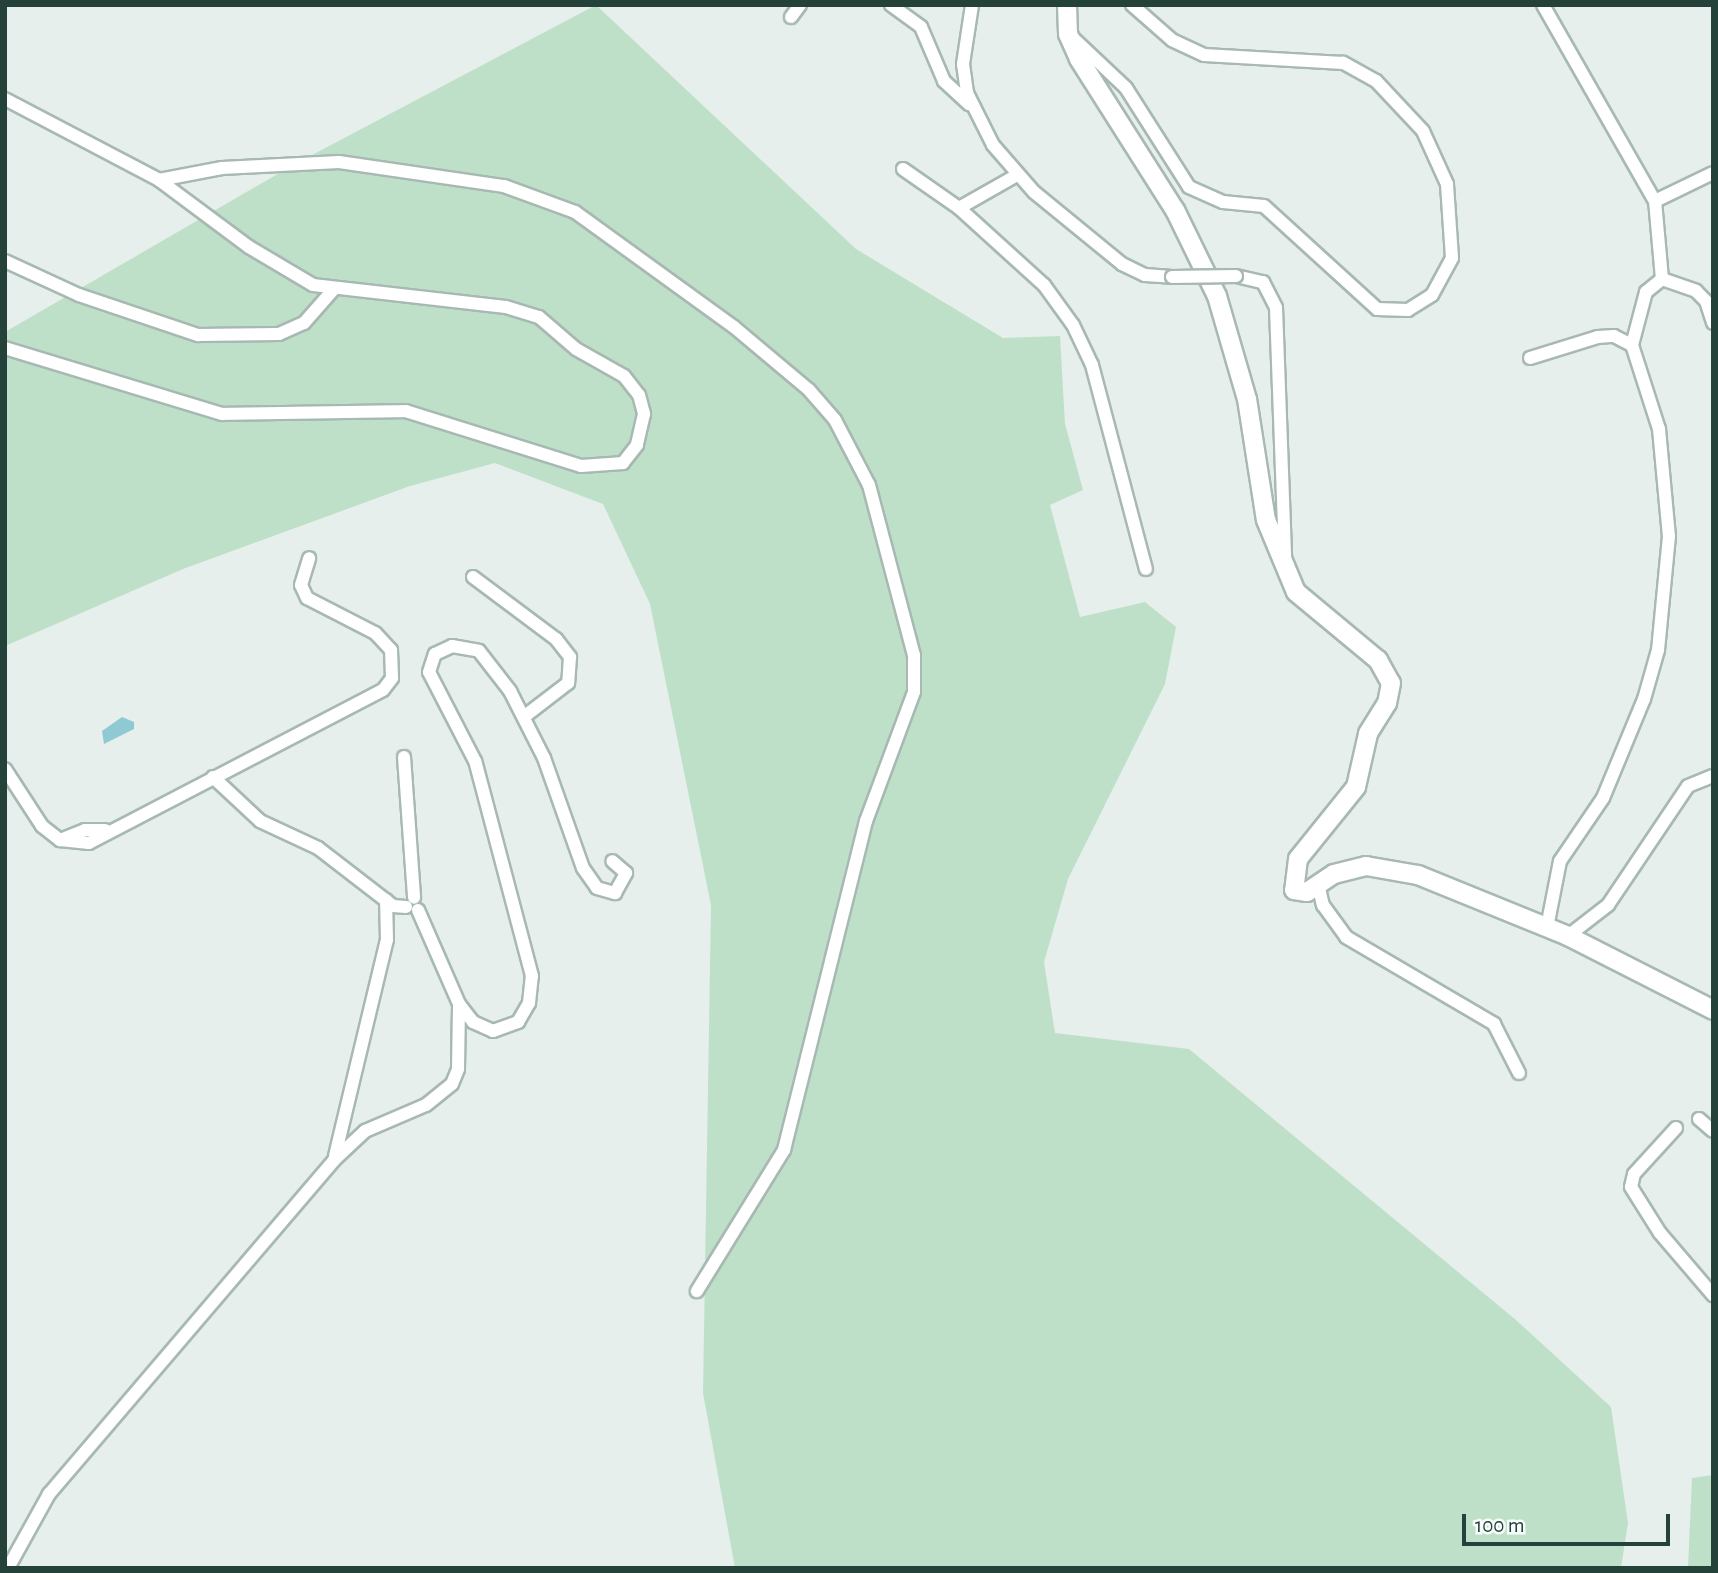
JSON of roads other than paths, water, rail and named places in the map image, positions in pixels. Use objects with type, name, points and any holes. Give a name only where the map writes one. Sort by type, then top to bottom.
[{"type":"main road","points":[[1067,5],[1068,34],[1175,210],[1217,296],[1247,399],[1266,520],[1286,567],[1302,600],[1378,660],[1391,682],[1387,703],[1368,734],[1356,787],[1298,859],[1294,890],[1307,892],[1347,869],[1380,866],[1418,875],[1569,936],[1713,1010]]},
{"type":"street","points":[[791,18],[800,5]]},
{"type":"street","points":[[891,5],[921,27],[944,81],[972,106],[1017,175],[1122,264],[1145,275],[1236,276],[1263,282],[1276,308],[1286,567]]},
{"type":"street","points":[[972,5],[963,64],[972,106]]},
{"type":"street","points":[[1068,34],[1126,88],[1189,187],[1210,199],[1254,202],[1271,212],[1377,309],[1409,310],[1432,295],[1449,270],[1447,184],[1434,147],[1376,81],[1343,63],[1204,55],[1172,40],[1132,5]]},
{"type":"street","points":[[1543,5],[1656,201],[1662,279]]},
{"type":"street","points":[[5,99],[159,180],[271,262],[332,290],[506,307],[539,317],[576,349],[624,376],[639,395],[644,414],[637,445],[623,463],[581,466],[406,411],[222,414],[5,348]]},
{"type":"street","points":[[159,180],[222,168],[339,162],[477,181],[575,212],[734,327],[809,390],[835,420],[863,474],[914,654],[914,692],[866,821],[788,1139],[697,1291]]},
{"type":"street","points":[[903,169],[959,208],[1044,285],[1073,325],[1092,365],[1146,569]]},
{"type":"street","points":[[1656,201],[1713,173]]},
{"type":"street","points":[[959,208],[1017,175]]},
{"type":"street","points":[[5,261],[79,295],[198,335],[279,334],[304,323],[332,290]]},
{"type":"street","points":[[1662,279],[1696,291],[1706,301],[1713,323]]},
{"type":"street","points":[[1547,927],[1560,861],[1622,761],[1658,650],[1668,549],[1663,463],[1650,393],[1632,345],[1646,292],[1662,279]]},
{"type":"street","points":[[1530,358],[1598,337],[1614,336],[1632,345]]},
{"type":"street","points":[[5,769],[42,826],[60,840],[85,830],[105,830],[374,698],[391,678],[385,641],[303,593],[310,558]]},
{"type":"street","points":[[473,577],[556,639],[570,657],[568,683],[525,716]]},
{"type":"street","points":[[404,757],[413,905],[459,1004],[480,1027],[508,1029],[529,1003],[532,976],[475,761],[431,681],[432,658],[452,646],[473,647],[525,716],[583,868],[597,888],[615,893],[626,873],[612,860]]},
{"type":"street","points":[[1569,936],[1608,905],[1688,786],[1713,776]]},
{"type":"street","points":[[213,777],[260,821],[318,848],[386,900],[413,905]]},
{"type":"street","points":[[1318,884],[1323,905],[1346,937],[1494,1024],[1519,1073]]},
{"type":"street","points":[[334,1160],[387,940],[386,900]]},
{"type":"street","points":[[8,1568],[49,1494],[334,1160],[365,1131],[426,1105],[452,1084],[458,1069],[459,1004]]},
{"type":"street","points":[[1699,1119],[1713,1131]]},
{"type":"street","points":[[1676,1128],[1634,1174],[1631,1187],[1660,1233],[1713,1295]]},
{"type":"water","points":[[122,717],[134,722],[134,729],[104,744],[102,731]]}]
